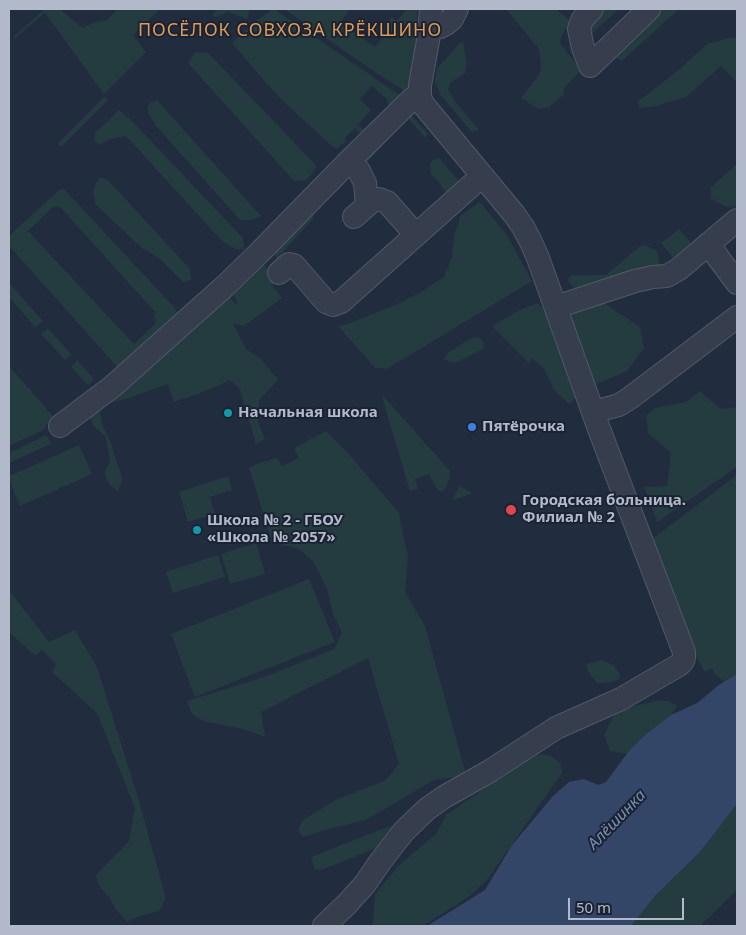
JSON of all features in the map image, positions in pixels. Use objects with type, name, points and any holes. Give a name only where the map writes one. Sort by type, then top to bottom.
[{"type":"street","points":[[430,19],[440,27],[452,19],[457,9]]},
{"type":"street","points":[[592,9],[582,20],[579,29],[583,48],[590,66],[649,9]]},
{"type":"street","points":[[324,926],[365,884],[404,831],[433,805],[556,728],[621,699],[679,665],[684,657],[684,652],[593,412],[556,306],[524,227],[423,105],[420,93],[430,19]]},
{"type":"street","points":[[60,426],[113,386],[218,292],[420,93]]},
{"type":"street","points":[[349,161],[359,171],[365,183],[361,211],[371,202],[379,199],[387,202],[416,235]]},
{"type":"street","points":[[279,273],[289,264],[294,265],[326,302],[333,305],[341,302],[482,176]]},
{"type":"street","points":[[556,306],[634,281],[667,276],[680,269],[737,220]]},
{"type":"street","points":[[708,244],[737,283]]},
{"type":"street","points":[[593,412],[619,405],[630,398],[737,317]]},
{"type":"green space","points":[[45,9],[60,9],[82,28],[107,20],[118,9],[160,9],[133,35],[146,52],[104,94],[45,13],[15,38],[13,37]]},
{"type":"green space","points":[[216,9],[250,9],[247,19],[228,12],[216,17],[213,16]]},
{"type":"green space","points":[[273,9],[401,96],[390,105],[387,103],[388,100],[372,86],[360,99],[371,110],[358,125],[364,130],[360,133],[355,128],[345,138],[347,141],[337,148],[333,147],[283,101],[232,43],[257,20]]},
{"type":"green space","points":[[284,9],[350,9],[341,22],[375,47],[391,26],[388,23],[392,17],[397,21],[405,11],[403,9],[417,9],[418,42],[409,86],[405,91]]},
{"type":"green space","points":[[506,9],[556,9],[571,21],[561,37],[560,43],[581,70],[564,88],[564,94],[549,107],[538,109],[521,98],[539,75],[541,68],[540,57],[538,48]]},
{"type":"green space","points":[[598,9],[619,9],[587,39],[585,23]]},
{"type":"green space","points":[[662,9],[679,9],[623,60],[619,60],[615,53]]},
{"type":"green space","points":[[729,38],[737,38],[737,82],[721,66],[686,97],[652,107],[640,108],[637,102],[681,68],[707,44]]},
{"type":"green space","points":[[461,42],[463,43],[467,66],[465,73],[450,83],[448,89],[454,100],[479,130],[472,132],[441,96],[435,82],[437,68]]},
{"type":"green space","points":[[195,52],[208,53],[317,166],[305,181],[294,181],[188,63]]},
{"type":"green space","points":[[106,97],[107,101],[62,146],[58,145],[103,98]]},
{"type":"green space","points":[[157,100],[261,216],[251,220],[240,220],[156,126],[148,113],[148,106]]},
{"type":"green space","points":[[405,108],[428,134],[425,138],[408,118],[360,170],[353,161]]},
{"type":"green space","points":[[119,110],[134,123],[243,238],[244,249],[235,249],[221,240],[126,136],[110,139],[100,145],[94,141],[95,133]]},
{"type":"green space","points":[[439,158],[464,187],[448,200],[442,186],[431,174],[430,163]]},
{"type":"green space","points":[[737,164],[737,206],[726,207],[711,198],[711,187]]},
{"type":"green space","points":[[350,172],[311,214],[314,218],[277,258],[273,254]]},
{"type":"green space","points":[[100,178],[107,179],[190,269],[191,280],[183,282],[160,259],[142,248],[96,205],[93,193],[96,183]]},
{"type":"green space","points":[[64,189],[177,312],[178,317],[120,370],[9,246],[9,236],[59,190]],"holes":[[[53,207],[60,207],[156,313],[154,317],[156,323],[134,344],[28,231]]]},
{"type":"green space","points":[[480,202],[507,235],[532,281],[387,369],[375,368],[338,326],[393,306],[419,293],[444,277],[452,257],[454,235],[461,215]]},
{"type":"green space","points":[[679,229],[691,243],[673,258],[661,243]]},
{"type":"green space","points":[[645,245],[657,251],[660,266],[575,289],[570,284],[568,278],[572,275],[606,275],[639,247]]},
{"type":"green space","points":[[261,264],[264,265],[276,281],[272,285],[282,298],[244,326],[233,323],[246,349],[261,359],[278,380],[259,400],[258,422],[265,439],[256,444],[240,389],[230,380],[174,402],[168,384],[126,399],[104,404],[96,409],[100,411],[103,426],[122,476],[118,491],[110,485],[106,477],[105,471],[110,461],[106,437],[93,425],[88,414],[227,293],[235,304],[238,302],[229,290]]},
{"type":"green space","points":[[9,283],[43,321],[35,327],[9,297]]},
{"type":"green space","points":[[591,302],[604,303],[640,327],[644,348],[627,371],[594,385],[570,316]]},
{"type":"green space","points":[[537,303],[542,307],[552,327],[553,336],[577,397],[569,404],[554,390],[545,370],[532,358],[529,363],[492,326],[520,310]]},
{"type":"green space","points":[[48,328],[71,354],[65,360],[41,334]]},
{"type":"green space","points":[[475,337],[483,341],[483,349],[455,363],[443,359],[449,352]]},
{"type":"green space","points":[[77,360],[94,379],[88,385],[71,367]]},
{"type":"green space","points":[[9,366],[53,416],[43,430],[9,446]]},
{"type":"green space","points":[[700,391],[721,409],[737,407],[737,467],[657,522],[644,487],[667,486],[671,453],[648,433],[646,416],[655,408],[686,402]]},
{"type":"green space","points":[[382,397],[385,398],[450,471],[450,477],[445,489],[441,492],[437,489],[429,474],[415,479],[418,489],[410,491]]},
{"type":"green space","points":[[326,431],[348,453],[399,513],[408,557],[405,592],[425,626],[466,775],[434,780],[366,820],[303,837],[298,830],[303,820],[337,799],[385,781],[399,764],[368,658],[261,712],[265,737],[243,729],[207,722],[197,718],[191,712],[187,701],[264,677],[334,649],[342,633],[333,614],[327,589],[313,561],[299,549],[272,542],[249,468],[277,457],[282,466],[299,458],[294,448]]},
{"type":"green space","points":[[46,435],[51,444],[9,463],[9,453]]},
{"type":"green space","points":[[79,445],[92,474],[20,506],[9,476]]},
{"type":"green space","points":[[737,475],[737,674],[724,682],[715,674],[712,668],[705,672],[693,652],[652,539]]},
{"type":"green space","points":[[228,476],[232,490],[210,497],[215,514],[188,522],[179,492]]},
{"type":"green space","points":[[459,486],[472,493],[452,501]]},
{"type":"green space","points":[[256,543],[265,574],[230,584],[221,554]]},
{"type":"green space","points":[[218,555],[225,577],[173,593],[166,572]]},
{"type":"green space","points":[[309,579],[335,642],[195,697],[171,634]]},
{"type":"green space","points":[[9,590],[49,642],[75,630],[97,667],[137,794],[166,898],[159,911],[139,916],[127,922],[100,887],[96,875],[129,841],[135,808],[97,713],[52,672],[56,664],[42,650],[35,656],[9,632]]},
{"type":"green space","points":[[602,660],[613,665],[620,674],[618,680],[597,683],[588,671],[586,664]]},
{"type":"green space","points":[[657,701],[669,701],[677,706],[671,715],[646,734],[627,754],[610,751],[604,735],[614,715],[634,706]]},
{"type":"green space","points":[[544,754],[551,756],[560,763],[562,773],[487,880],[470,896],[423,926],[372,926],[375,894],[399,865],[436,834],[446,815],[532,756]]},
{"type":"green space","points":[[737,804],[737,890],[700,926],[631,926],[656,895],[700,852]]},
{"type":"green space","points":[[400,822],[381,846],[324,869],[315,870],[311,857]]},
{"type":"water","name":"Алёшинка","points":[[737,674],[737,804],[700,852],[656,895],[631,926],[427,926],[485,890],[512,845],[553,796],[569,782],[584,779],[598,785],[606,782],[629,751],[646,734],[671,715],[697,703],[719,685]]},
{"type":"place","name":"Начальная школа","points":[[228,413]]},
{"type":"place","name":"Пятёрочка","points":[[472,427]]},
{"type":"place","name":"Городская больница. Филиал № 2","points":[[511,510]]},
{"type":"place","name":"Школа № 2 - ГБОУ «Школа № 2057»","points":[[197,530]]},
{"type":"district","name":"ПОСЁЛОК СОВХОЗА КРЁКШИНО","points":[[290,31]]}]
